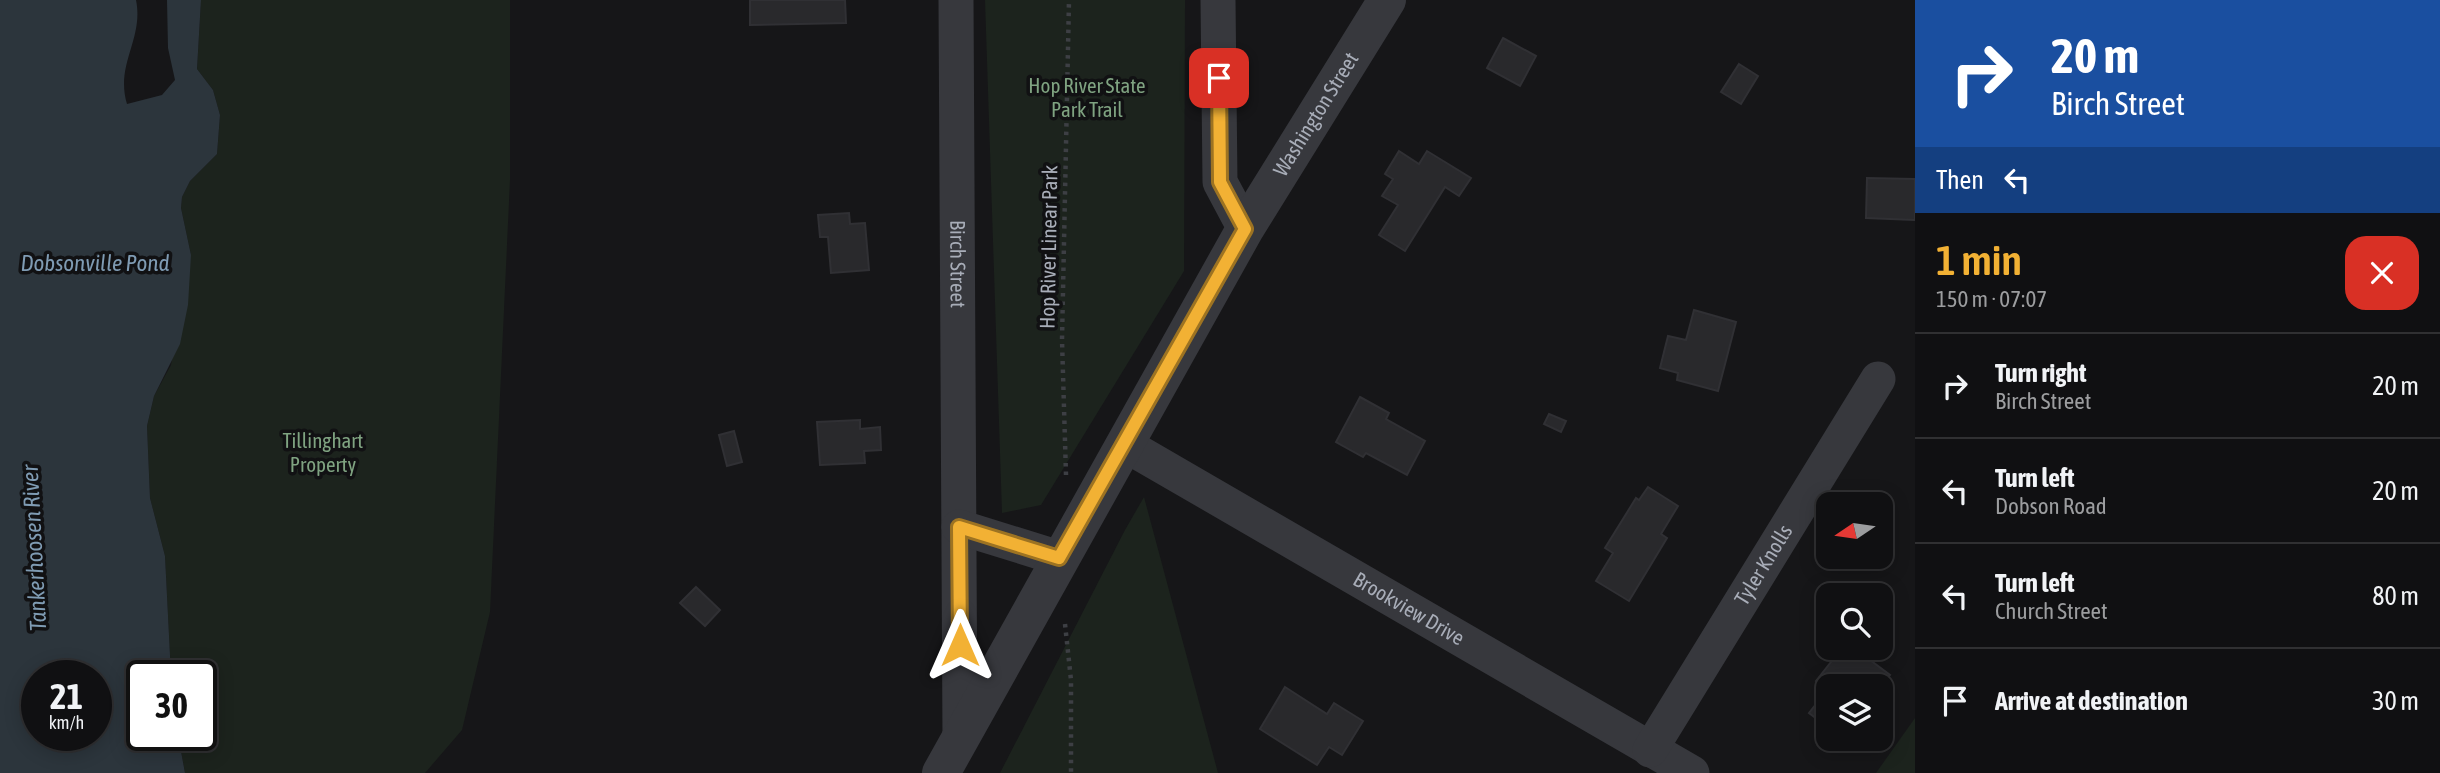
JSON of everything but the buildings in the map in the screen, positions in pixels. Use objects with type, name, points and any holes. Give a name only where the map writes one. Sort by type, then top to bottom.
[{"type":"street","name":"Birch Street","points":[[956,0],[960,739]]},
{"type":"street","points":[[1218,0],[1220,182],[1245,229]]},
{"type":"street","name":"Washington Street","points":[[941,773],[1245,229],[1387,0]]},
{"type":"street","name":"Tyler Knolls","points":[[1650,750],[1878,379]]},
{"type":"street","name":"Brookview Drive","points":[[1124,443],[1692,773]]},
{"type":"street","points":[[959,527],[1059,558]]},
{"type":"path","name":"Hop River Linear Park","points":[[1067,482],[1062,341],[1069,0]]},
{"type":"path","points":[[1065,619],[1070,680],[1070,773]]},
{"type":"green space","name":"Tillinghart Property","points":[[201,0],[510,0],[510,180],[490,612],[462,730],[425,773],[185,773],[181,751],[217,751],[217,660],[170,660],[165,556],[150,498],[147,426],[154,396],[171,365],[191,255],[181,208],[182,197],[190,181],[217,154],[220,115],[213,90],[197,69]]},
{"type":"green space","name":"Hop River State Park Trail","points":[[985,0],[1185,0],[1184,271],[1041,505],[1002,513]]},
{"type":"green space","points":[[1144,497],[1218,773],[1000,773],[1125,530]]},
{"type":"green space","points":[[1915,718],[1915,773],[1876,773]]},
{"type":"water","name":"Dobsonville Pond","points":[[0,0],[136,0],[136,27],[124,76],[127,104],[162,95],[175,80],[168,48],[167,0],[201,0],[197,69],[213,90],[220,115],[217,154],[190,181],[182,197],[181,208],[191,255],[188,305],[180,344],[154,396],[147,426],[150,498],[165,556],[170,660],[126,660],[126,751],[181,751],[185,773],[0,773]]},
{"type":"route","points":[[960,645],[959,527],[1059,558],[1245,229],[1220,182],[1219,78]]},
{"type":"water label","name":"Tankerhoosen River","points":[[34,548]]}]
